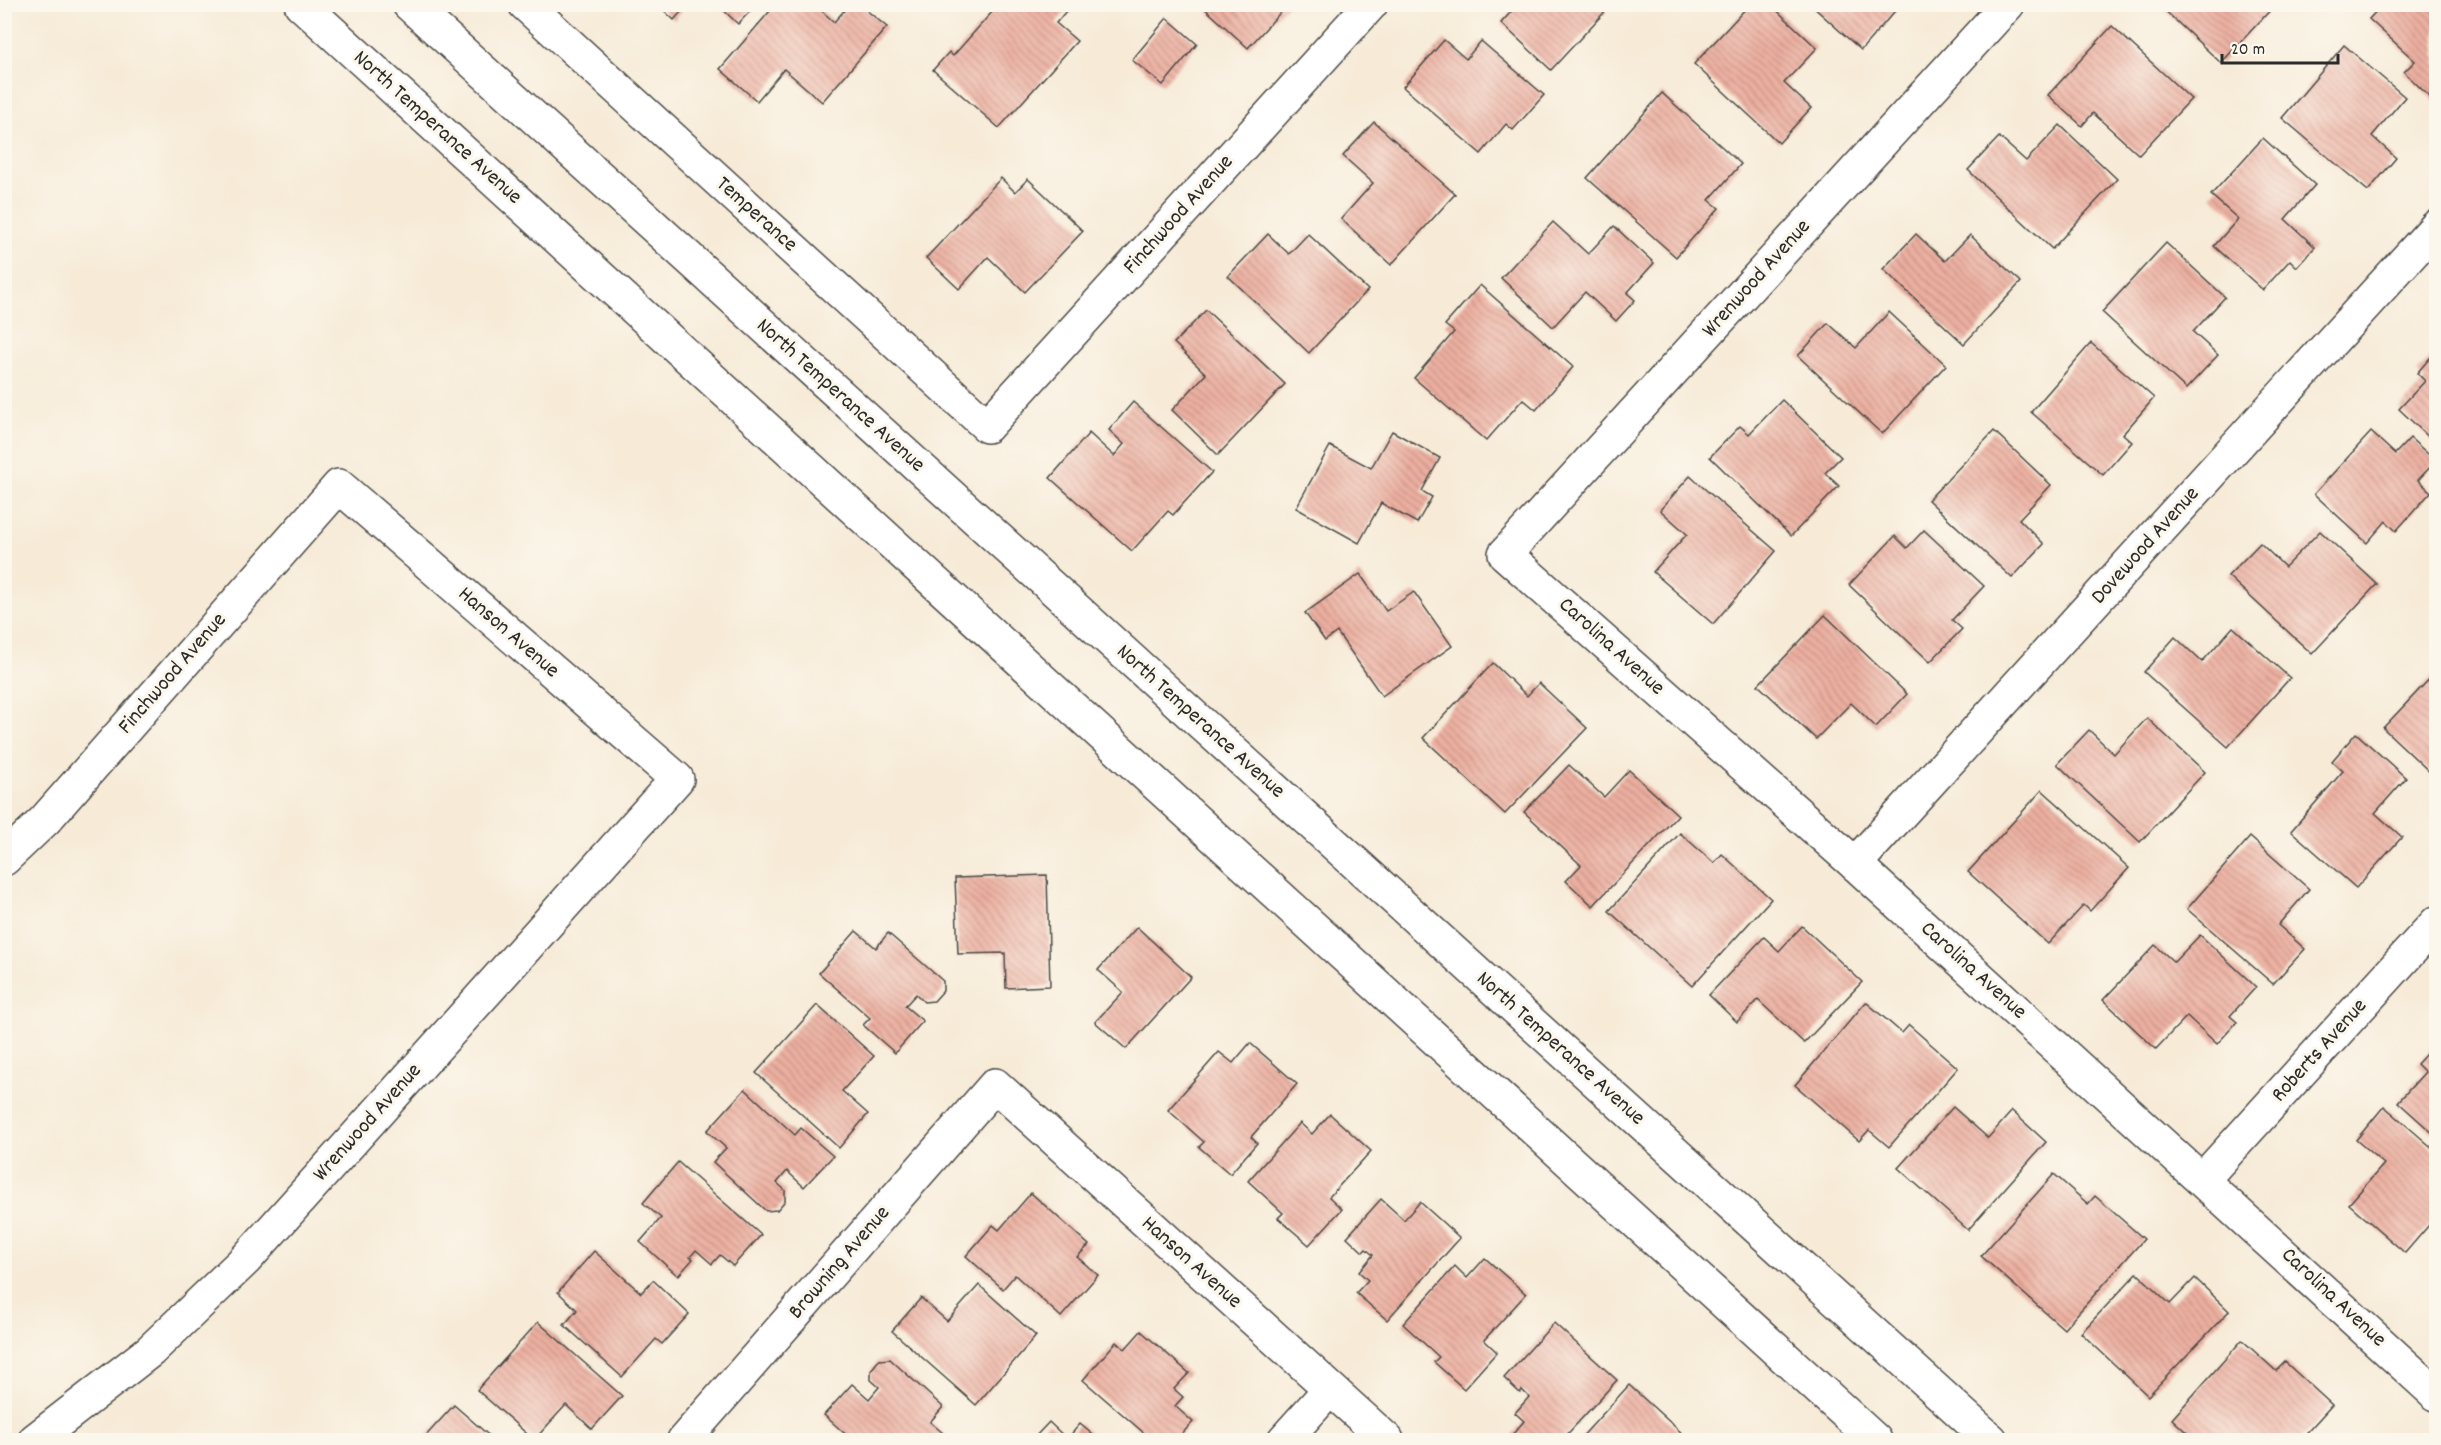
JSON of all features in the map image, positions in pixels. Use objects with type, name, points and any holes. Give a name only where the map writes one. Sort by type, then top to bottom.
[{"type":"street","name":"North Temperance Avenue","points":[[301,4],[1875,1440]]},
{"type":"street","name":"North Temperance Avenue","points":[[409,4],[1991,1440]]},
{"type":"street","name":"Temperance","points":[[525,4],[987,426]]},
{"type":"street","name":"Finchwood Avenue","points":[[987,426],[1371,4]]},
{"type":"street","name":"Wrenwood Avenue","points":[[1505,554],[2008,4]]},
{"type":"street","name":"Dovewood Avenue","points":[[1855,864],[2436,227]]},
{"type":"street","name":"Finchwood Avenue","points":[[4,859],[52,811],[339,486]]},
{"type":"street","name":"Hanson Avenue","points":[[339,486],[677,780]]},
{"type":"street","name":"Carolina Avenue","points":[[1505,554],[1855,864],[2203,1179],[2436,1394]]},
{"type":"street","name":"Wrenwood Avenue","points":[[35,1440],[150,1351],[246,1259],[677,780]]},
{"type":"street","name":"Roberts Avenue","points":[[2203,1179],[2436,923]]},
{"type":"street","name":"Hanson Avenue","points":[[995,1085],[1387,1440]]},
{"type":"street","name":"Browning Avenue","points":[[684,1440],[995,1085]]},
{"type":"street","points":[[1284,1440],[1330,1389]]},
{"type":"building","points":[[657,4],[688,4],[674,20]]},
{"type":"building","points":[[717,4],[757,4],[738,24]]},
{"type":"building","points":[[776,4],[814,4],[834,22],[849,5],[860,5],[887,27],[822,102],[784,69],[757,101],[720,69]]},
{"type":"building","points":[[987,4],[1072,4],[1056,23],[1077,41],[999,128],[933,70],[949,52],[953,56],[993,11]]},
{"type":"building","points":[[1200,4],[1288,4],[1248,48]]},
{"type":"building","points":[[1518,4],[1612,4],[1551,70],[1501,23]]},
{"type":"building","points":[[1750,4],[1770,4],[1817,48],[1784,83],[1811,108],[1779,143],[1694,64]]},
{"type":"building","points":[[1810,4],[1901,4],[1861,50]]},
{"type":"building","points":[[2158,4],[2276,4],[2221,63]]},
{"type":"building","points":[[2383,4],[2436,4],[2436,103],[2404,72],[2415,61],[2369,19]]},
{"type":"building","points":[[1167,18],[1197,44],[1163,85],[1132,60]]},
{"type":"building","points":[[2112,26],[2191,99],[2139,155],[2093,113],[2082,126],[2048,95]]},
{"type":"building","points":[[1444,40],[1466,59],[1481,41],[1544,95],[1513,130],[1506,124],[1481,154],[1403,87]]},
{"type":"building","points":[[2344,45],[2405,97],[2372,136],[2396,158],[2368,191],[2282,118]]},
{"type":"building","points":[[1662,93],[1741,164],[1709,200],[1719,208],[1676,257],[1587,178]]},
{"type":"building","points":[[1374,122],[1455,194],[1391,265],[1341,219],[1373,183],[1343,156]]},
{"type":"building","points":[[2060,125],[2117,179],[2052,249],[1968,170],[1999,137],[2026,161]]},
{"type":"building","points":[[2263,138],[2315,185],[2285,219],[2315,247],[2297,267],[2290,260],[2263,290],[2214,246],[2238,219],[2211,195]]},
{"type":"building","points":[[1001,178],[1015,192],[1028,179],[1083,231],[1025,292],[988,257],[959,289],[926,258]]},
{"type":"building","points":[[1553,222],[1588,254],[1614,226],[1654,263],[1627,293],[1635,300],[1616,321],[1585,292],[1553,327],[1501,278]]},
{"type":"building","points":[[1268,234],[1289,254],[1308,234],[1368,290],[1309,353],[1228,276]]},
{"type":"building","points":[[1916,234],[1945,261],[1970,235],[2021,282],[1964,344],[1883,269]]},
{"type":"building","points":[[2166,243],[2225,297],[2193,332],[2218,355],[2186,389],[2102,312]]},
{"type":"building","points":[[1480,285],[1573,367],[1536,410],[1523,399],[1486,441],[1414,378],[1454,332],[1445,325]]},
{"type":"building","points":[[1206,310],[1285,384],[1218,455],[1172,410],[1206,374],[1174,343]]},
{"type":"building","points":[[1889,312],[1946,365],[1882,434],[1798,356],[1828,323],[1856,348]]},
{"type":"building","points":[[2091,343],[2154,398],[2123,434],[2132,442],[2103,475],[2031,412]]},
{"type":"building","points":[[2436,351],[2436,444],[2399,409],[2425,381],[2417,373]]},
{"type":"building","points":[[1782,400],[1841,457],[1825,473],[1839,486],[1791,536],[1710,457],[1740,426],[1749,434]]},
{"type":"building","points":[[1133,402],[1212,472],[1173,515],[1168,511],[1132,551],[1050,478],[1089,433],[1114,456],[1124,444],[1109,430]]},
{"type":"building","points":[[1392,431],[1440,458],[1422,491],[1432,497],[1417,523],[1381,503],[1359,543],[1296,508],[1330,446],[1371,468]]},
{"type":"building","points":[[1994,431],[2051,485],[2019,519],[2044,544],[2012,578],[1928,500]]},
{"type":"building","points":[[2371,432],[2395,454],[2410,438],[2436,461],[2418,480],[2431,492],[2396,531],[2386,521],[2367,543],[2314,494]]},
{"type":"building","points":[[1690,476],[1776,551],[1713,624],[1653,572],[1687,534],[1660,510]]},
{"type":"building","points":[[1924,530],[1984,586],[1952,620],[1962,629],[1930,662],[1849,585],[1895,536],[1907,548]]},
{"type":"building","points":[[2320,531],[2377,584],[2312,654],[2228,576],[2260,543],[2285,567]]},
{"type":"building","points":[[1360,574],[1386,611],[1414,592],[1452,646],[1382,696],[1337,632],[1325,641],[1305,613]]},
{"type":"building","points":[[1825,615],[1907,694],[1876,727],[1851,703],[1816,739],[1758,685]]},
{"type":"building","points":[[2233,627],[2290,678],[2228,747],[2144,672],[2175,637],[2202,662]]},
{"type":"building","points":[[1493,663],[1527,696],[1539,683],[1587,728],[1505,814],[1423,738]]},
{"type":"building","points":[[2436,672],[2436,778],[2383,728]]},
{"type":"building","points":[[2147,718],[2205,772],[2140,842],[2057,764],[2089,730],[2114,754]]},
{"type":"building","points":[[2356,733],[2406,778],[2375,813],[2402,837],[2356,888],[2291,831],[2343,771],[2332,761]]},
{"type":"building","points":[[1569,765],[1604,797],[1629,770],[1678,815],[1593,906],[1566,881],[1581,865],[1524,812]]},
{"type":"building","points":[[2042,790],[2129,868],[2090,911],[2084,905],[2048,944],[1968,872]]},
{"type":"building","points":[[1680,833],[1714,863],[1722,854],[1771,899],[1692,986],[1609,911]]},
{"type":"building","points":[[2250,837],[2309,889],[2278,925],[2305,949],[2273,984],[2187,909]]},
{"type":"building","points":[[1047,875],[1050,986],[1006,988],[1005,953],[958,954],[955,878]]},
{"type":"building","points":[[1802,926],[1862,982],[1804,1043],[1758,1000],[1737,1022],[1709,995],[1764,937],[1779,951]]},
{"type":"building","points":[[1137,927],[1191,977],[1126,1049],[1095,1022],[1123,992],[1098,970]]},
{"type":"building","points":[[856,931],[876,948],[888,933],[943,981],[943,991],[934,1001],[924,1002],[916,994],[905,1006],[923,1021],[895,1053],[863,1025],[870,1018],[819,973]]},
{"type":"building","points":[[2200,935],[2256,987],[2230,1016],[2237,1022],[2217,1044],[2187,1016],[2156,1049],[2103,1000],[2155,945],[2174,962]]},
{"type":"building","points":[[1866,1002],[1902,1033],[1909,1025],[1958,1068],[1889,1147],[1869,1130],[1859,1141],[1795,1085]]},
{"type":"building","points":[[817,1005],[874,1056],[842,1091],[868,1114],[839,1148],[756,1073]]},
{"type":"building","points":[[1250,1043],[1297,1084],[1251,1137],[1257,1143],[1230,1174],[1199,1147],[1204,1142],[1168,1110],[1219,1052],[1233,1063]]},
{"type":"building","points":[[2435,1044],[2436,1136],[2398,1102],[2425,1072],[2417,1064]]},
{"type":"building","points":[[745,1089],[795,1135],[801,1128],[833,1156],[804,1187],[787,1171],[777,1183],[785,1190],[785,1201],[777,1210],[766,1211],[713,1162],[726,1148],[707,1131]]},
{"type":"building","points":[[2384,1106],[2436,1151],[2436,1217],[2405,1253],[2349,1204],[2384,1164],[2356,1140]]},
{"type":"building","points":[[1953,1107],[1988,1138],[2012,1111],[2046,1142],[1968,1230],[1898,1168]]},
{"type":"building","points":[[1330,1114],[1371,1151],[1329,1197],[1342,1209],[1309,1245],[1278,1218],[1283,1213],[1248,1181],[1300,1123],[1312,1134]]},
{"type":"building","points":[[678,1162],[761,1235],[733,1266],[720,1255],[712,1264],[696,1250],[690,1257],[693,1259],[678,1276],[640,1242],[661,1218],[643,1203]]},
{"type":"building","points":[[2054,1174],[2088,1204],[2095,1196],[2144,1239],[2064,1329],[1981,1256]]},
{"type":"building","points":[[1031,1193],[1089,1245],[1077,1257],[1098,1275],[1061,1317],[1015,1275],[1003,1289],[966,1256],[993,1225],[999,1230]]},
{"type":"building","points":[[1381,1199],[1404,1220],[1420,1202],[1460,1238],[1387,1320],[1356,1293],[1368,1280],[1359,1272],[1373,1255],[1366,1249],[1363,1252],[1347,1237]]},
{"type":"building","points":[[594,1251],[641,1293],[653,1280],[689,1314],[662,1344],[656,1339],[622,1377],[564,1325],[577,1310],[558,1292]]},
{"type":"building","points":[[1485,1258],[1526,1294],[1484,1340],[1497,1352],[1464,1389],[1434,1362],[1439,1357],[1403,1324],[1455,1266],[1467,1278]]},
{"type":"building","points":[[2137,1273],[2170,1304],[2195,1278],[2229,1311],[2148,1396],[2081,1333]]},
{"type":"building","points":[[979,1285],[1036,1336],[976,1405],[892,1331],[921,1298],[947,1321]]},
{"type":"building","points":[[538,1322],[622,1396],[592,1429],[566,1405],[534,1440],[477,1390]]},
{"type":"building","points":[[1554,1323],[1617,1380],[1562,1440],[1518,1440],[1512,1435],[1524,1421],[1515,1413],[1529,1397],[1522,1390],[1520,1393],[1504,1378]]},
{"type":"building","points":[[1141,1331],[1189,1373],[1174,1389],[1183,1397],[1175,1406],[1193,1422],[1176,1440],[1152,1440],[1083,1380],[1116,1342],[1125,1349]]},
{"type":"building","points":[[2242,1340],[2276,1371],[2285,1362],[2332,1405],[2300,1440],[2195,1440],[2172,1419]]},
{"type":"building","points":[[890,1359],[943,1407],[930,1422],[950,1439],[867,1440],[862,1436],[858,1440],[852,1440],[824,1415],[852,1384],[869,1399],[879,1387],[871,1380],[871,1370],[879,1360]]},
{"type":"building","points":[[1629,1385],[1684,1435],[1679,1440],[1579,1440]]},
{"type":"building","points":[[454,1405],[494,1440],[422,1440]]},
{"type":"building","points":[[1049,1422],[1067,1439],[1080,1424],[1099,1440],[1032,1440]]}]
